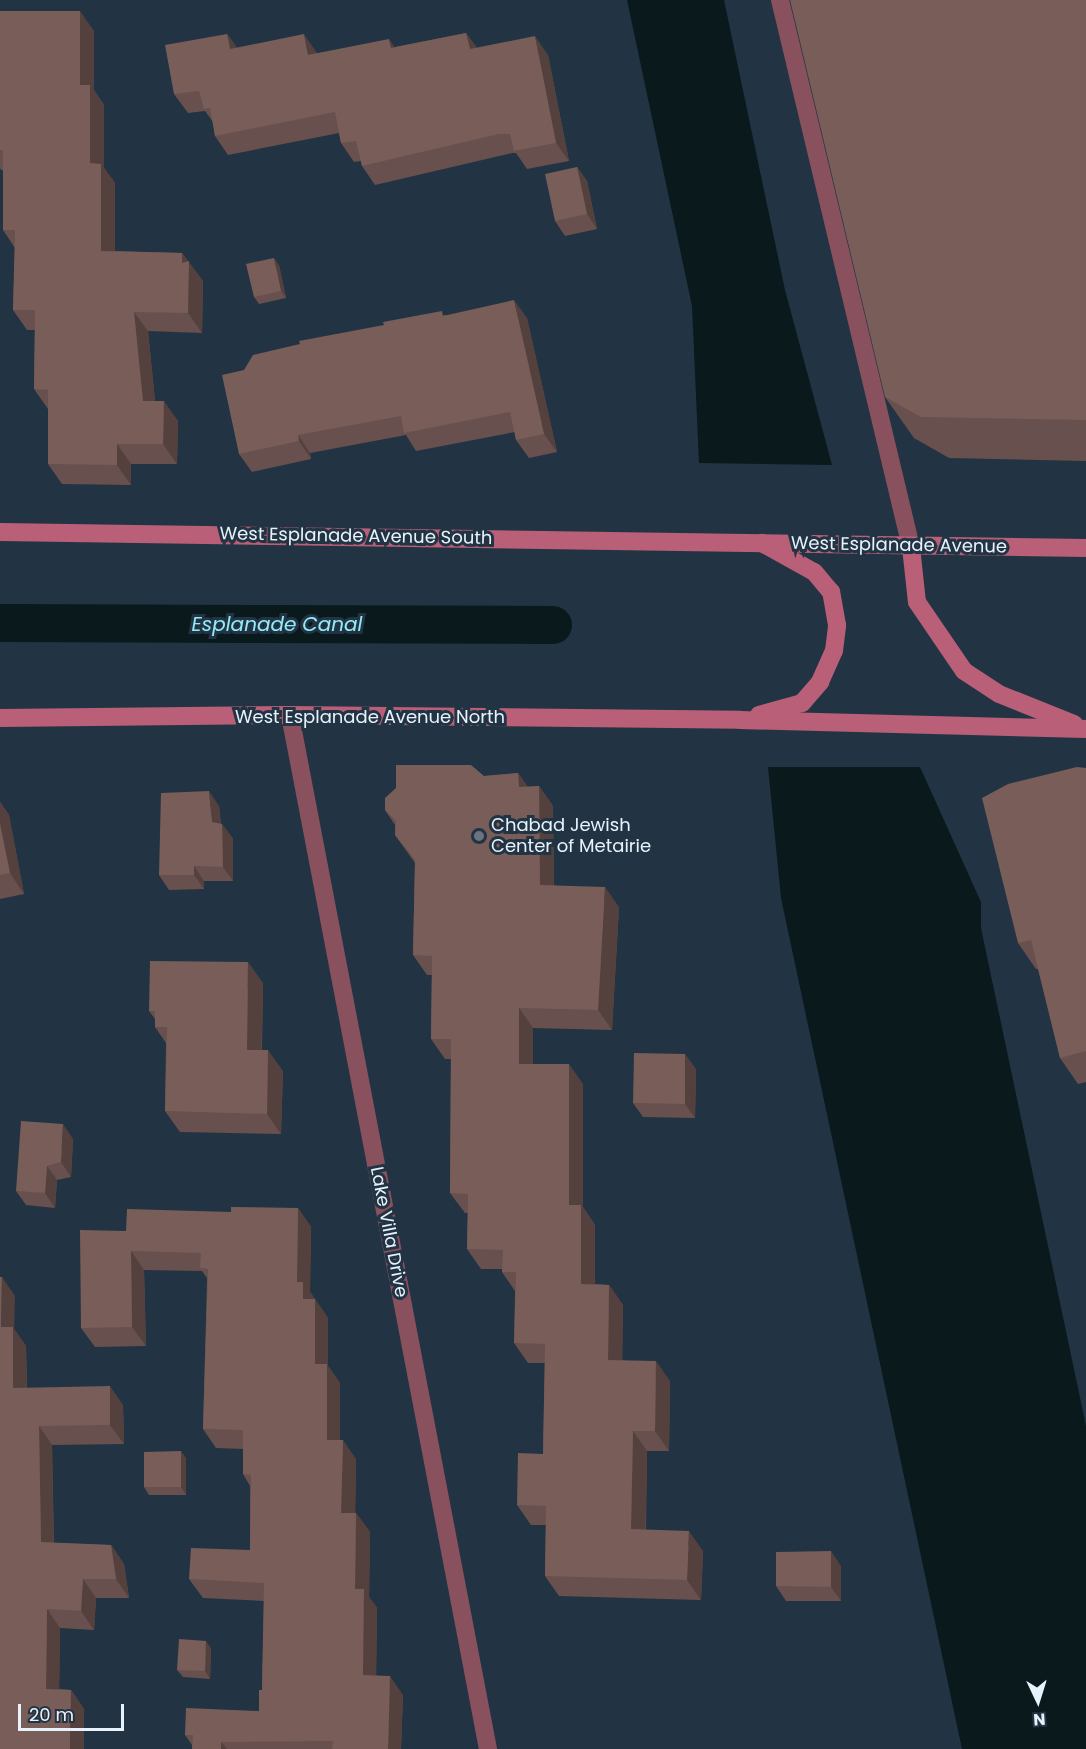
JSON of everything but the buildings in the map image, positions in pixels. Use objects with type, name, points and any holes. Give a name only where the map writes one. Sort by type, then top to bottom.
[{"type":"main road","name":"West Esplanade Avenue South","points":[[0,532],[711,542]]},
{"type":"main road","name":"West Esplanade Avenue","points":[[711,542],[1086,548]]},
{"type":"main road","points":[[740,720],[801,703],[819,682],[834,651],[836,634],[831,592],[814,572],[761,542]]},
{"type":"main road","points":[[911,547],[917,602],[964,671],[999,693],[1086,729]]},
{"type":"main road","name":"West Esplanade Avenue North","points":[[0,718],[290,716],[740,720]]},
{"type":"main road","points":[[740,720],[1086,729]]},
{"type":"street","points":[[780,0],[911,547]]},
{"type":"street","name":"Lake Villa Drive","points":[[290,716],[488,1749]]},
{"type":"shaded area","points":[[627,0],[724,0],[785,290],[832,465],[699,463],[692,306]]},
{"type":"shaded area","points":[[768,767],[920,767],[981,902],[981,928],[1086,1426],[1086,1749],[962,1749],[781,898]]},
{"type":"waterway","name":"Esplanade Canal","points":[[0,623],[553,625]]},
{"type":"place","name":"Chabad Jewish Center of Metairie","points":[[479,836]]}]
